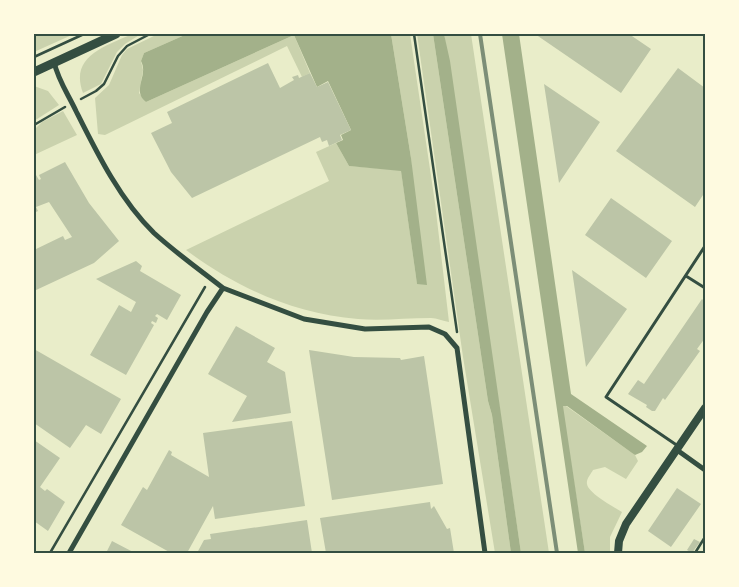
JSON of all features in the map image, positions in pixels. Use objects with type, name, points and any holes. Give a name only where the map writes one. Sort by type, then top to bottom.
[{"type":"main road","points":[[34,72],[116,34]]},
{"type":"street","points":[[54,62],[57,76],[91,142],[127,202],[153,232],[194,267],[223,288],[304,319],[365,330],[429,327],[444,334],[457,348],[485,553]]},
{"type":"street","points":[[69,553],[207,312],[223,288]]},
{"type":"street","points":[[618,553],[619,541],[626,524],[705,408]]},
{"type":"street","points":[[678,448],[705,470]]},
{"type":"lane","points":[[678,448],[606,396],[705,246]]},
{"type":"lane","points":[[686,276],[705,288]]},
{"type":"path","points":[[34,57],[84,34]]},
{"type":"path","points":[[34,125],[102,86],[124,49],[150,34]]},
{"type":"path","points":[[414,34],[457,348]]},
{"type":"path","points":[[50,553],[196,299],[211,279]]},
{"type":"path","points":[[695,553],[705,537]]},
{"type":"shaded area","points":[[38,34],[74,34],[34,52],[34,36]]},
{"type":"shaded area","points":[[132,34],[141,34],[125,44],[117,52],[101,84],[83,93],[80,80],[81,70],[85,61],[101,48]]},
{"type":"shaded area","points":[[158,34],[187,34],[144,53],[141,61],[143,70],[139,93],[146,102],[294,35],[310,73],[302,77],[287,46],[105,135],[98,134],[95,98],[109,85],[122,55],[127,49]]},
{"type":"shaded area","points":[[187,34],[391,34],[411,158],[427,285],[417,284],[401,171],[349,166],[336,143],[343,140],[341,135],[351,130],[328,81],[317,87],[294,35],[146,102],[140,93],[143,72],[141,61],[144,53]]},
{"type":"shaded area","points":[[391,34],[410,34],[435,203],[449,322],[436,318],[358,319],[334,316],[289,305],[267,297],[225,276],[186,250],[329,181],[316,152],[336,143],[349,166],[401,170],[417,284],[411,158]]},
{"type":"shaded area","points":[[417,34],[433,34],[488,401],[492,415],[511,553],[495,553],[463,357]]},
{"type":"shaded area","points":[[433,34],[444,34],[450,61],[521,553],[511,553],[492,415],[488,401]]},
{"type":"shaded area","points":[[444,34],[471,34],[549,553],[521,553]]},
{"type":"shaded area","points":[[502,34],[519,34],[571,394],[647,446],[642,452],[635,455],[567,406],[563,406],[585,553],[578,553]]},
{"type":"shaded area","points":[[34,86],[48,91],[59,105],[34,121]]},
{"type":"shaded area","points":[[63,111],[77,135],[34,155],[34,130],[42,122]]},
{"type":"shaded area","points":[[562,406],[566,406],[635,455],[638,461],[626,479],[605,467],[593,470],[587,480],[588,488],[622,512],[610,537],[610,553],[585,553]]},
{"type":"building","points":[[535,34],[629,34],[651,49],[621,93]]},
{"type":"building","points":[[268,63],[280,88],[294,80],[292,77],[298,75],[299,78],[310,73],[317,87],[328,82],[351,130],[340,135],[342,140],[329,146],[327,140],[322,142],[320,137],[192,198],[171,172],[151,133],[172,123],[167,112]]},
{"type":"building","points":[[678,68],[705,88],[705,192],[695,207],[616,151]]},
{"type":"building","points":[[544,84],[600,122],[559,183]]},
{"type":"building","points":[[65,162],[89,203],[119,241],[94,263],[34,291],[34,250],[63,236],[65,240],[72,237],[49,202],[36,207],[38,211],[34,213],[34,176],[36,175],[39,180],[41,179],[39,175]]},
{"type":"building","points":[[611,198],[672,241],[646,278],[585,235]]},
{"type":"building","points":[[136,261],[142,266],[140,271],[181,295],[167,320],[157,314],[155,316],[158,318],[156,323],[152,321],[151,323],[154,325],[126,375],[90,355],[119,305],[131,312],[136,302],[96,279]]},
{"type":"building","points":[[572,270],[627,309],[586,367]]},
{"type":"building","points":[[702,299],[705,302],[705,338],[697,349],[700,351],[665,400],[663,398],[655,411],[652,411],[646,407],[647,405],[628,394],[638,380],[644,384]]},
{"type":"building","points":[[236,326],[275,348],[267,362],[285,372],[291,413],[232,422],[247,396],[208,374]]},
{"type":"building","points":[[34,349],[121,399],[101,434],[86,425],[70,448],[34,423]]},
{"type":"building","points":[[309,350],[354,357],[400,358],[401,360],[424,356],[443,484],[332,500]]},
{"type":"building","points":[[292,421],[305,506],[215,519],[213,506],[187,553],[171,553],[121,525],[143,487],[147,490],[169,450],[172,452],[171,455],[209,477],[203,433]]},
{"type":"building","points":[[34,440],[60,458],[40,487],[45,491],[47,489],[65,502],[48,531],[34,521]]},
{"type":"building","points":[[677,488],[701,504],[671,547],[648,531]]},
{"type":"building","points":[[430,502],[431,509],[434,506],[447,529],[450,528],[454,553],[326,553],[320,518]]},
{"type":"building","points":[[307,520],[312,553],[197,553],[204,540],[211,539],[210,534]]},
{"type":"building","points":[[694,539],[700,542],[692,553],[687,550]]},
{"type":"building","points":[[112,541],[135,553],[109,553],[107,551]]},
{"type":"railway","points":[[480,34],[557,553]]}]
